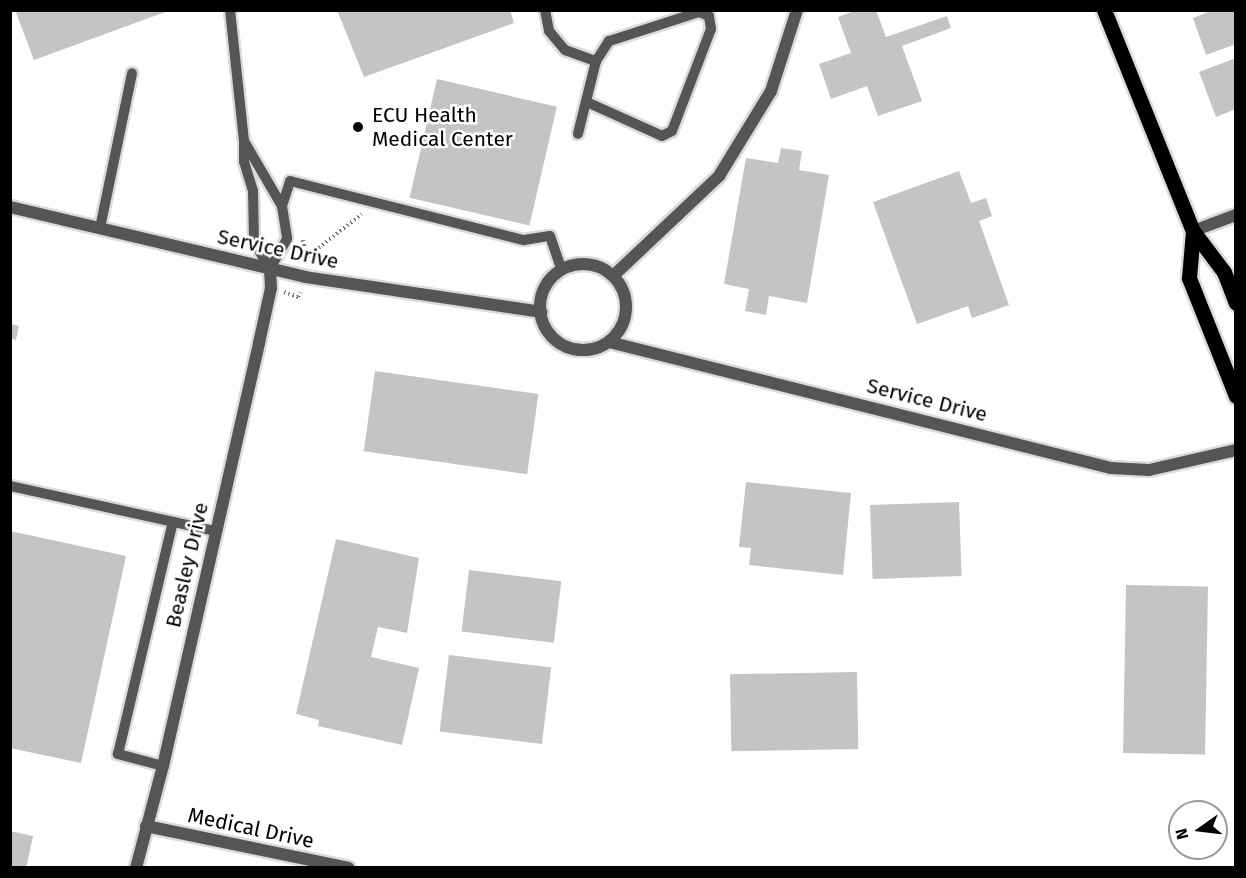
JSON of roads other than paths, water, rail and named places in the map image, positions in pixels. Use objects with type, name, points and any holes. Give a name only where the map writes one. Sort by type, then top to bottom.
[{"type":"main road","points":[[1104,10],[1193,231],[1224,272],[1236,303]]},
{"type":"main road","points":[[1193,231],[1190,278],[1236,396]]},
{"type":"street","points":[[613,276],[719,176],[771,91],[797,10]]},
{"type":"street","name":"Service Drive","points":[[10,207],[270,269],[541,312]]},
{"type":"street","points":[[1193,231],[1236,215]]},
{"type":"street","points":[[589,264],[613,276],[621,285],[627,310],[618,333],[609,342],[590,350],[568,347],[552,336],[541,312],[544,289],[562,270],[589,264]]},
{"type":"street","name":"Beasley Drive","points":[[135,867],[163,766],[214,531],[271,288],[270,269]]},
{"type":"street","name":"Service Drive","points":[[609,342],[1111,468],[1149,470],[1236,450]]},
{"type":"street","name":"Medical Drive","points":[[146,826],[349,867]]},
{"type":"lane","points":[[230,10],[244,141],[244,162],[254,191],[254,242],[270,269],[287,239],[282,206],[244,141]]},
{"type":"lane","points":[[545,10],[549,31],[565,50],[596,61]]},
{"type":"lane","points":[[578,134],[589,103],[596,61],[609,41],[699,12],[709,16],[711,29],[672,131],[662,136],[589,103]]},
{"type":"lane","points":[[100,228],[132,73]]},
{"type":"lane","points":[[282,206],[290,181],[524,240],[550,236],[562,270]]},
{"type":"lane","points":[[10,486],[214,531]]},
{"type":"lane","points":[[163,766],[118,754],[173,522]]},
{"type":"place","name":"ECU Health Medical Center","points":[[358,127]]}]
